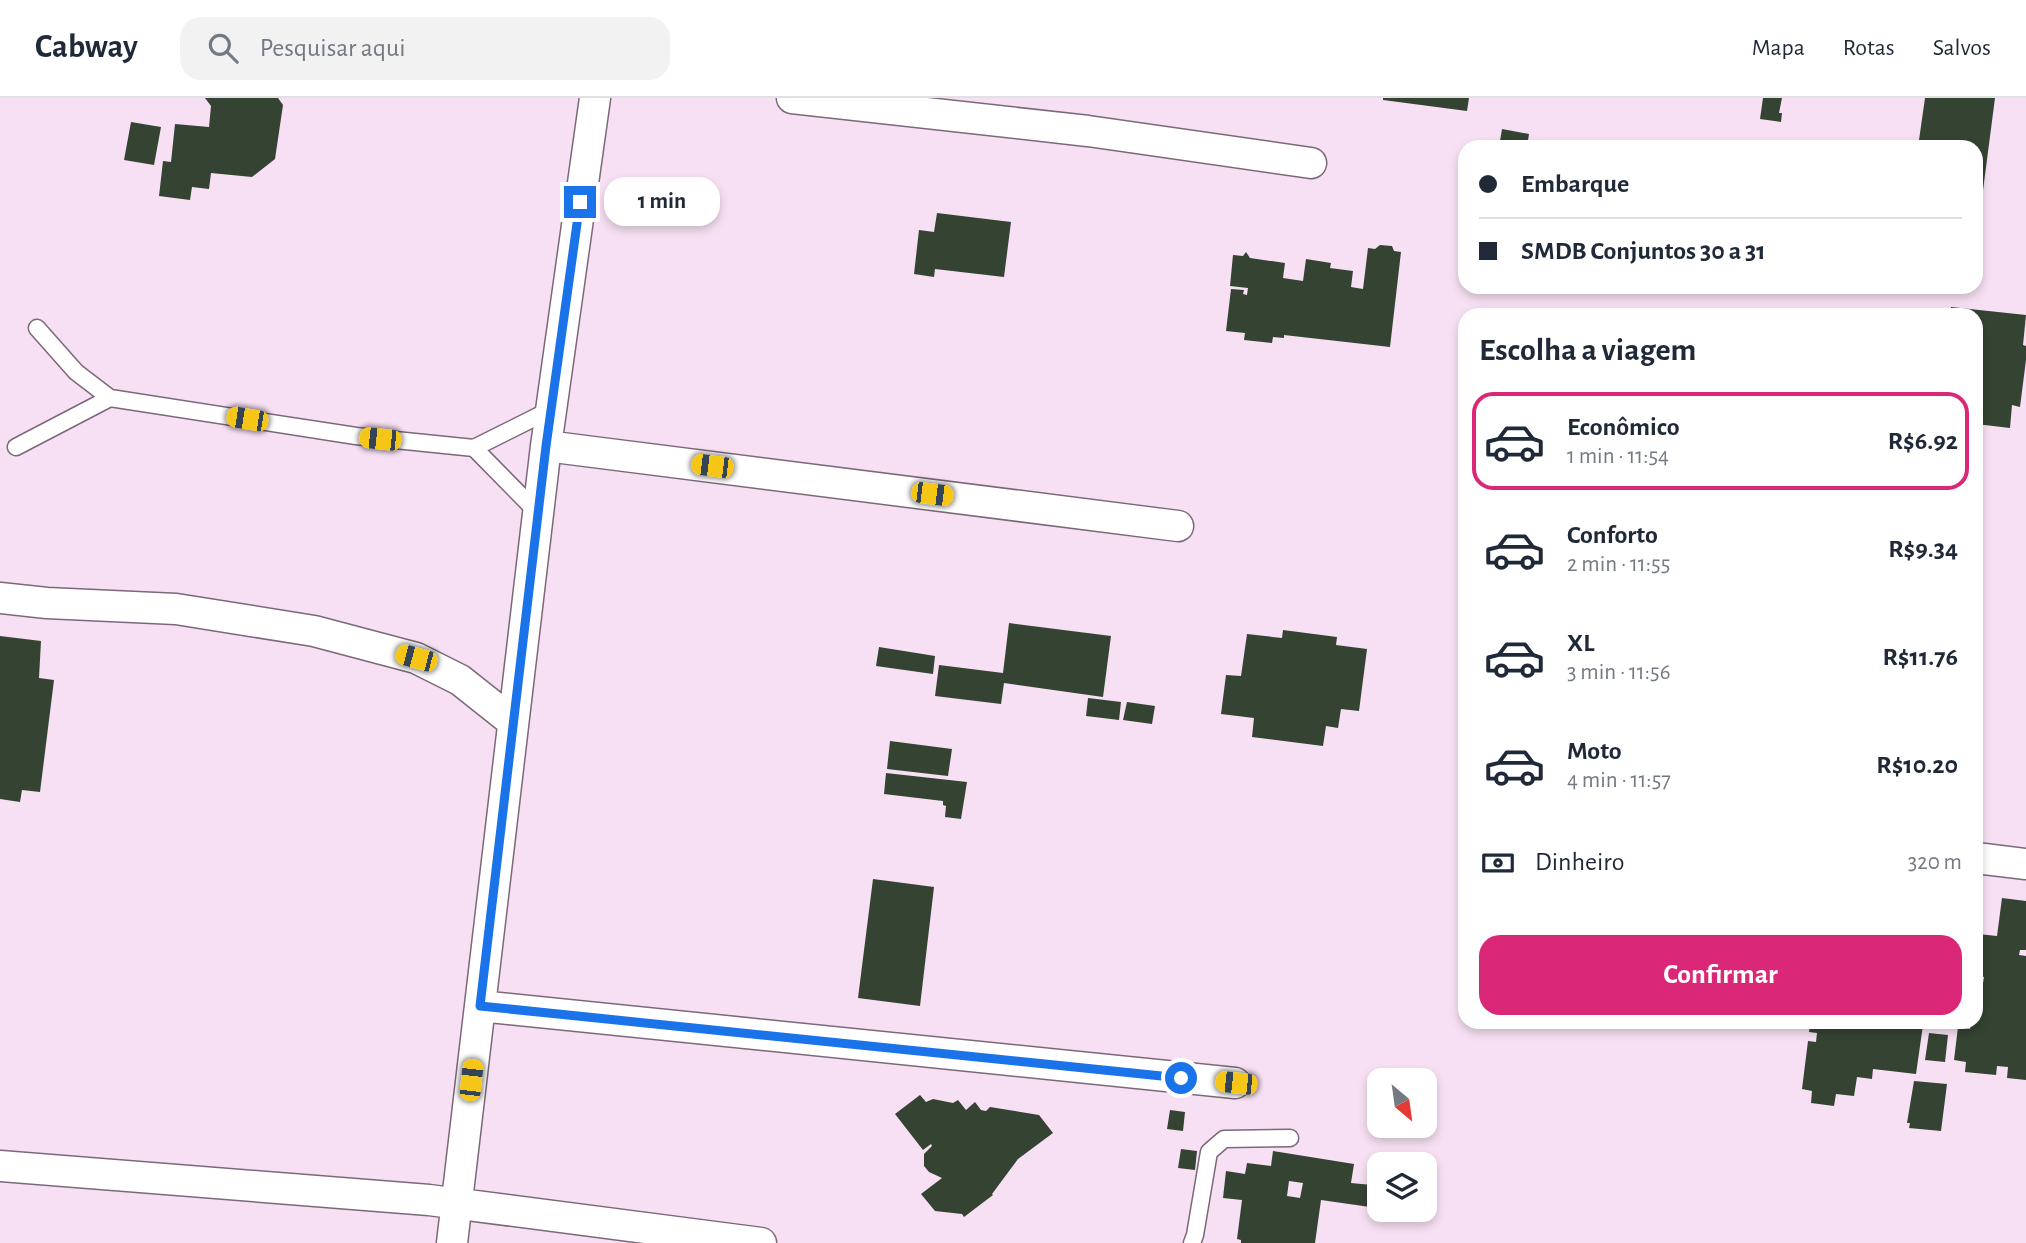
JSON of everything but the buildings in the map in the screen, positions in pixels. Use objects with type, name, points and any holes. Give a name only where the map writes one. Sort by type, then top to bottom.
[{"type":"street","points":[[452,1243],[546,446],[600,98]]},
{"type":"street","points":[[792,98],[1088,131],[1311,163]]},
{"type":"street","points":[[546,446],[1178,526]]},
{"type":"street","points":[[0,598],[176,609],[314,631],[416,658],[460,680],[513,722]]},
{"type":"street","points":[[1983,859],[2026,864]]},
{"type":"street","points":[[480,1006],[1236,1083]]},
{"type":"street","points":[[0,1166],[457,1203],[761,1243]]},
{"type":"lane","points":[[37,328],[76,372],[110,398],[356,436],[474,448],[552,409]]},
{"type":"lane","points":[[16,447],[110,398]]},
{"type":"lane","points":[[474,448],[538,513]]},
{"type":"lane","points":[[1192,1243],[1209,1152],[1224,1139],[1290,1138]]},
{"type":"route","points":[[580,202],[546,446],[480,1006],[1181,1078]]}]
